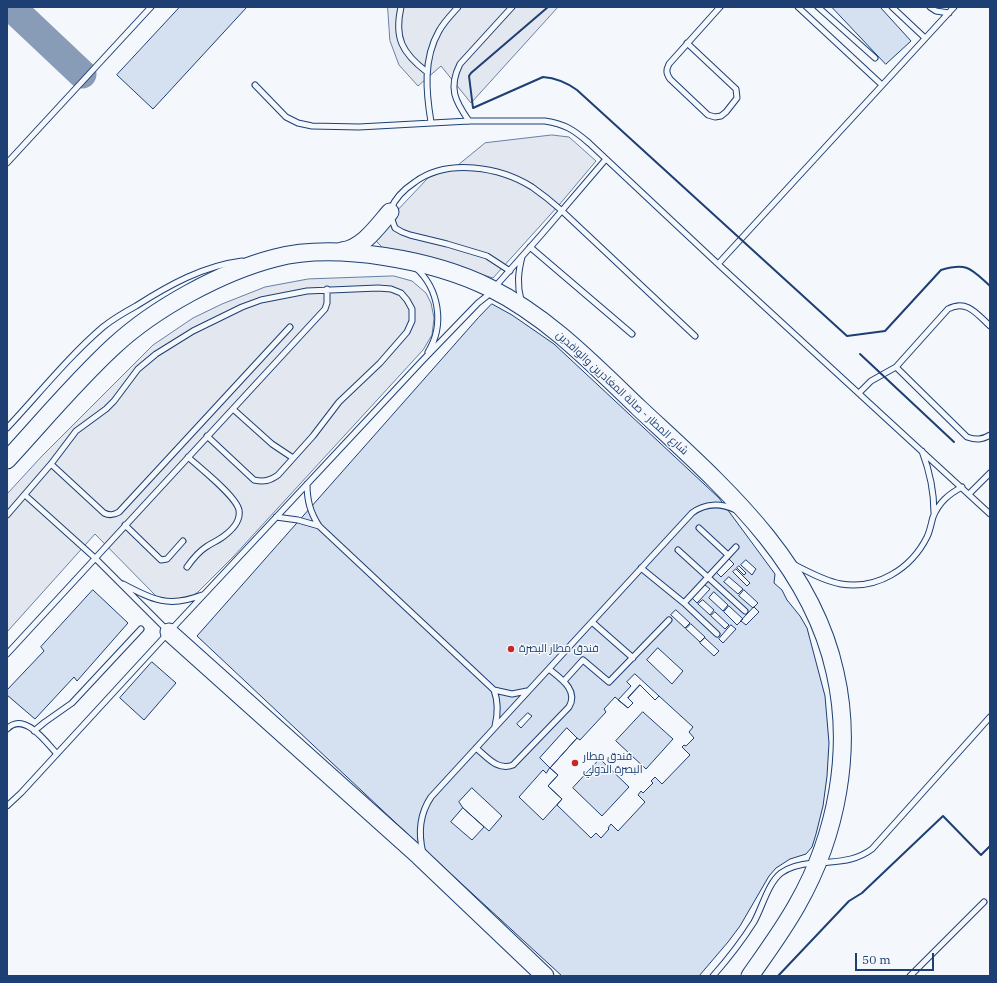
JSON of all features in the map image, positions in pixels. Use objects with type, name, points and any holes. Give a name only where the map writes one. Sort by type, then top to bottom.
[{"type":"highway","points":[[327,252],[346,250],[359,245],[372,233],[390,212]]},
{"type":"highway","name":"شارع المطار - صالة المغادرين والوافدين","points":[[7,460],[95,364],[142,322],[198,289],[254,264],[278,257],[310,253],[348,252],[376,255],[410,262],[472,280],[494,290],[525,308],[560,334],[588,359],[715,479],[752,519],[784,558],[813,606],[824,634],[835,673],[841,714],[841,776],[829,829],[798,904],[750,976]]},
{"type":"highway","points":[[169,632],[429,865],[545,976]]},
{"type":"lane","points":[[7,163],[151,7]]},
{"type":"lane","points":[[401,7],[398,20],[398,32],[402,43],[408,55],[427,72]]},
{"type":"lane","points":[[431,122],[427,97],[427,72],[433,42],[439,30],[458,7]]},
{"type":"lane","points":[[469,121],[455,98],[453,87],[455,74],[460,64],[512,7]]},
{"type":"lane","points":[[687,43],[736,89],[737,98],[721,116],[714,117],[708,115],[670,79],[667,74],[669,64],[687,43],[720,7]]},
{"type":"lane","points":[[798,7],[882,85]]},
{"type":"lane","points":[[818,7],[875,58]]},
{"type":"lane","points":[[892,7],[925,38]]},
{"type":"lane","points":[[930,7],[936,11],[949,13]]},
{"type":"lane","points":[[718,264],[954,7]]},
{"type":"lane","points":[[255,85],[286,117],[298,123],[312,126],[343,127],[469,121],[556,122],[566,126],[606,159],[990,514]]},
{"type":"lane","points":[[7,806],[21,793],[422,361],[478,303],[494,290],[606,159]]},
{"type":"lane","points":[[510,271],[487,256],[410,235],[395,228],[391,220],[390,212],[393,204],[401,194],[420,178],[431,172],[461,168],[496,172],[520,181],[542,195],[561,210],[695,336]]},
{"type":"lane","points":[[530,247],[632,334]]},
{"type":"lane","points":[[522,256],[518,274],[518,283],[520,296],[525,308]]},
{"type":"lane","points":[[7,428],[80,349],[104,327],[129,310],[160,291],[185,278],[205,270],[239,261],[278,257]]},
{"type":"lane","points":[[410,262],[424,275],[433,291],[438,309],[437,328],[434,339],[422,361]]},
{"type":"lane","points":[[7,654],[325,309],[327,303],[327,289]]},
{"type":"lane","points":[[7,515],[51,464],[76,431],[106,409],[114,401],[138,369],[156,354],[193,331],[242,307],[261,300],[307,291],[327,289],[391,289],[401,293],[407,300],[412,309],[412,321],[407,332],[380,362],[339,402],[313,436],[278,475],[271,480],[263,482],[254,480],[207,436]]},
{"type":"lane","points":[[859,393],[870,380],[896,367],[948,309],[961,305],[968,307],[990,326]]},
{"type":"lane","points":[[51,464],[104,513],[109,515],[119,512],[290,327]]},
{"type":"lane","points":[[896,367],[967,438],[975,440],[983,439],[990,435]]},
{"type":"lane","points":[[233,408],[278,450],[293,458]]},
{"type":"lane","points":[[784,558],[802,569],[841,584],[863,584],[883,580],[902,569],[917,554],[927,537],[933,516],[934,499],[932,482],[922,450]]},
{"type":"lane","points":[[186,567],[204,548],[229,532],[239,517],[239,510],[233,498],[188,457]]},
{"type":"lane","points":[[969,494],[990,473]]},
{"type":"lane","points":[[307,484],[309,507],[319,526],[494,690],[498,711],[494,728]]},
{"type":"lane","points":[[933,516],[945,498],[962,487]]},
{"type":"lane","points":[[24,495],[95,558],[169,632]]},
{"type":"lane","points":[[429,865],[424,855],[420,837],[423,810],[431,797],[692,513],[698,508],[710,505],[725,506],[752,519]]},
{"type":"lane","points":[[276,517],[298,520],[319,526]]},
{"type":"lane","points":[[126,525],[161,560],[167,559],[183,541]]},
{"type":"lane","points":[[698,528],[728,555]]},
{"type":"lane","points":[[684,603],[736,547]]},
{"type":"lane","points":[[678,550],[745,611]]},
{"type":"lane","points":[[641,568],[684,603],[717,634]]},
{"type":"lane","points":[[117,581],[155,600],[172,602],[189,600],[205,594]]},
{"type":"lane","points":[[564,682],[583,660],[609,682],[669,620]]},
{"type":"lane","points":[[592,622],[633,658]]},
{"type":"lane","points":[[34,731],[72,703],[141,629]]},
{"type":"lane","points":[[476,748],[498,766],[513,766],[571,703],[572,693],[567,684],[549,669]]},
{"type":"lane","points":[[494,690],[512,694],[528,691]]},
{"type":"lane","points":[[713,976],[737,946],[754,921],[773,881],[780,874],[797,866],[854,859],[864,855],[872,849],[990,718]]},
{"type":"lane","points":[[7,729],[14,724],[25,724],[57,754]]},
{"type":"lane","points":[[910,976],[984,902]]},
{"type":"shaded area","points":[[388,7],[558,7],[471,103],[441,66],[418,86],[399,65],[390,41]]},
{"type":"shaded area","points":[[552,135],[569,137],[596,161],[559,205],[493,278],[410,252],[383,248],[375,240],[373,236],[428,178],[458,165],[485,143]]},
{"type":"shaded area","points":[[394,276],[412,281],[426,293],[431,303],[434,318],[432,335],[423,350],[232,558],[198,592],[189,598],[172,600],[156,596],[95,534],[7,632],[7,494],[42,456],[153,345],[193,318],[222,304],[265,287],[308,279]]},
{"type":"building","points":[[180,7],[247,7],[153,109],[117,75]]},
{"type":"building","points":[[832,7],[880,7],[911,41],[886,64]]},
{"type":"building","name":"فندق مطار البصرة","points":[[492,304],[512,315],[554,344],[719,498],[775,574],[774,583],[782,590],[787,600],[800,616],[807,628],[825,696],[829,743],[823,806],[812,847],[806,854],[790,859],[776,868],[769,876],[740,926],[699,976],[562,976],[413,839],[197,636]]},
{"type":"building","points":[[729,559],[734,564],[721,577],[716,572]]},
{"type":"building","points":[[746,560],[756,569],[752,575],[741,565]]},
{"type":"building","points":[[739,566],[746,573],[744,575],[737,568]]},
{"type":"building","points":[[736,569],[750,583],[747,586],[733,572]]},
{"type":"building","points":[[729,577],[743,589],[738,594],[724,582]]},
{"type":"building","points":[[705,585],[710,589],[697,603],[692,598]]},
{"type":"building","points":[[93,590],[128,623],[77,681],[74,677],[35,719],[7,695],[7,690],[44,651],[41,647]]},
{"type":"building","points":[[744,590],[758,603],[753,608],[739,596]]},
{"type":"building","points":[[714,592],[728,605],[723,611],[709,598]]},
{"type":"building","points":[[703,600],[714,610],[710,615],[698,604]]},
{"type":"building","points":[[729,606],[743,619],[737,625],[724,612]]},
{"type":"building","points":[[754,607],[759,612],[746,625],[741,621]]},
{"type":"building","points":[[676,610],[690,623],[685,628],[671,615]]},
{"type":"building","points":[[715,612],[729,625],[725,629],[711,616]]},
{"type":"building","points":[[691,624],[705,637],[700,642],[686,629]]},
{"type":"building","points":[[731,625],[736,629],[723,643],[719,639]]},
{"type":"building","points":[[705,638],[719,651],[714,656],[700,643]]},
{"type":"building","points":[[658,648],[683,671],[672,684],[647,660]]},
{"type":"building","points":[[152,662],[176,683],[144,720],[120,698]]},
{"type":"building","points":[[635,674],[659,696],[655,700],[640,685],[628,698],[633,703],[628,708],[618,700],[631,686],[627,682]]},
{"type":"building","name":"فندق مطار البصرة الدولي","points":[[640,685],[655,700],[659,696],[693,727],[689,732],[694,738],[686,746],[684,745],[682,747],[690,755],[662,784],[655,777],[651,781],[653,783],[643,793],[641,791],[638,795],[645,802],[618,831],[611,824],[608,828],[609,829],[601,838],[596,833],[591,838],[557,805],[562,799],[548,786],[558,775],[550,768],[577,738],[580,740],[606,712],[604,709],[615,697],[628,708],[633,703],[628,698]],"holes":[[[643,712],[673,739],[646,769],[616,741]],[[600,759],[629,787],[602,816],[573,788]]]},
{"type":"building","points":[[528,713],[532,716],[521,728],[517,724]]},
{"type":"building","points":[[567,728],[577,738],[550,768],[540,758]]},
{"type":"building","points":[[550,768],[558,775],[548,786],[562,799],[543,820],[519,797],[543,770],[546,773]]},
{"type":"building","points":[[472,788],[502,816],[489,831],[463,808],[459,802]]},
{"type":"building","points":[[463,808],[484,827],[472,840],[451,822]]},
{"type":"taxiway","points":[[11,7],[82,74]]},
{"type":"wall","points":[[548,7],[471,73],[469,76],[473,108],[543,77],[557,79],[573,87],[847,336],[885,331],[941,270],[963,267],[973,271],[990,286]]},
{"type":"wall","points":[[860,354],[954,442]]},
{"type":"wall","points":[[778,976],[849,901],[862,893],[943,816],[981,855],[990,846]]},
{"type":"place","name":"فندق مطار البصرة","points":[[511,649]]},
{"type":"place","name":"فندق مطار البصرة الدولي","points":[[575,763]]}]
